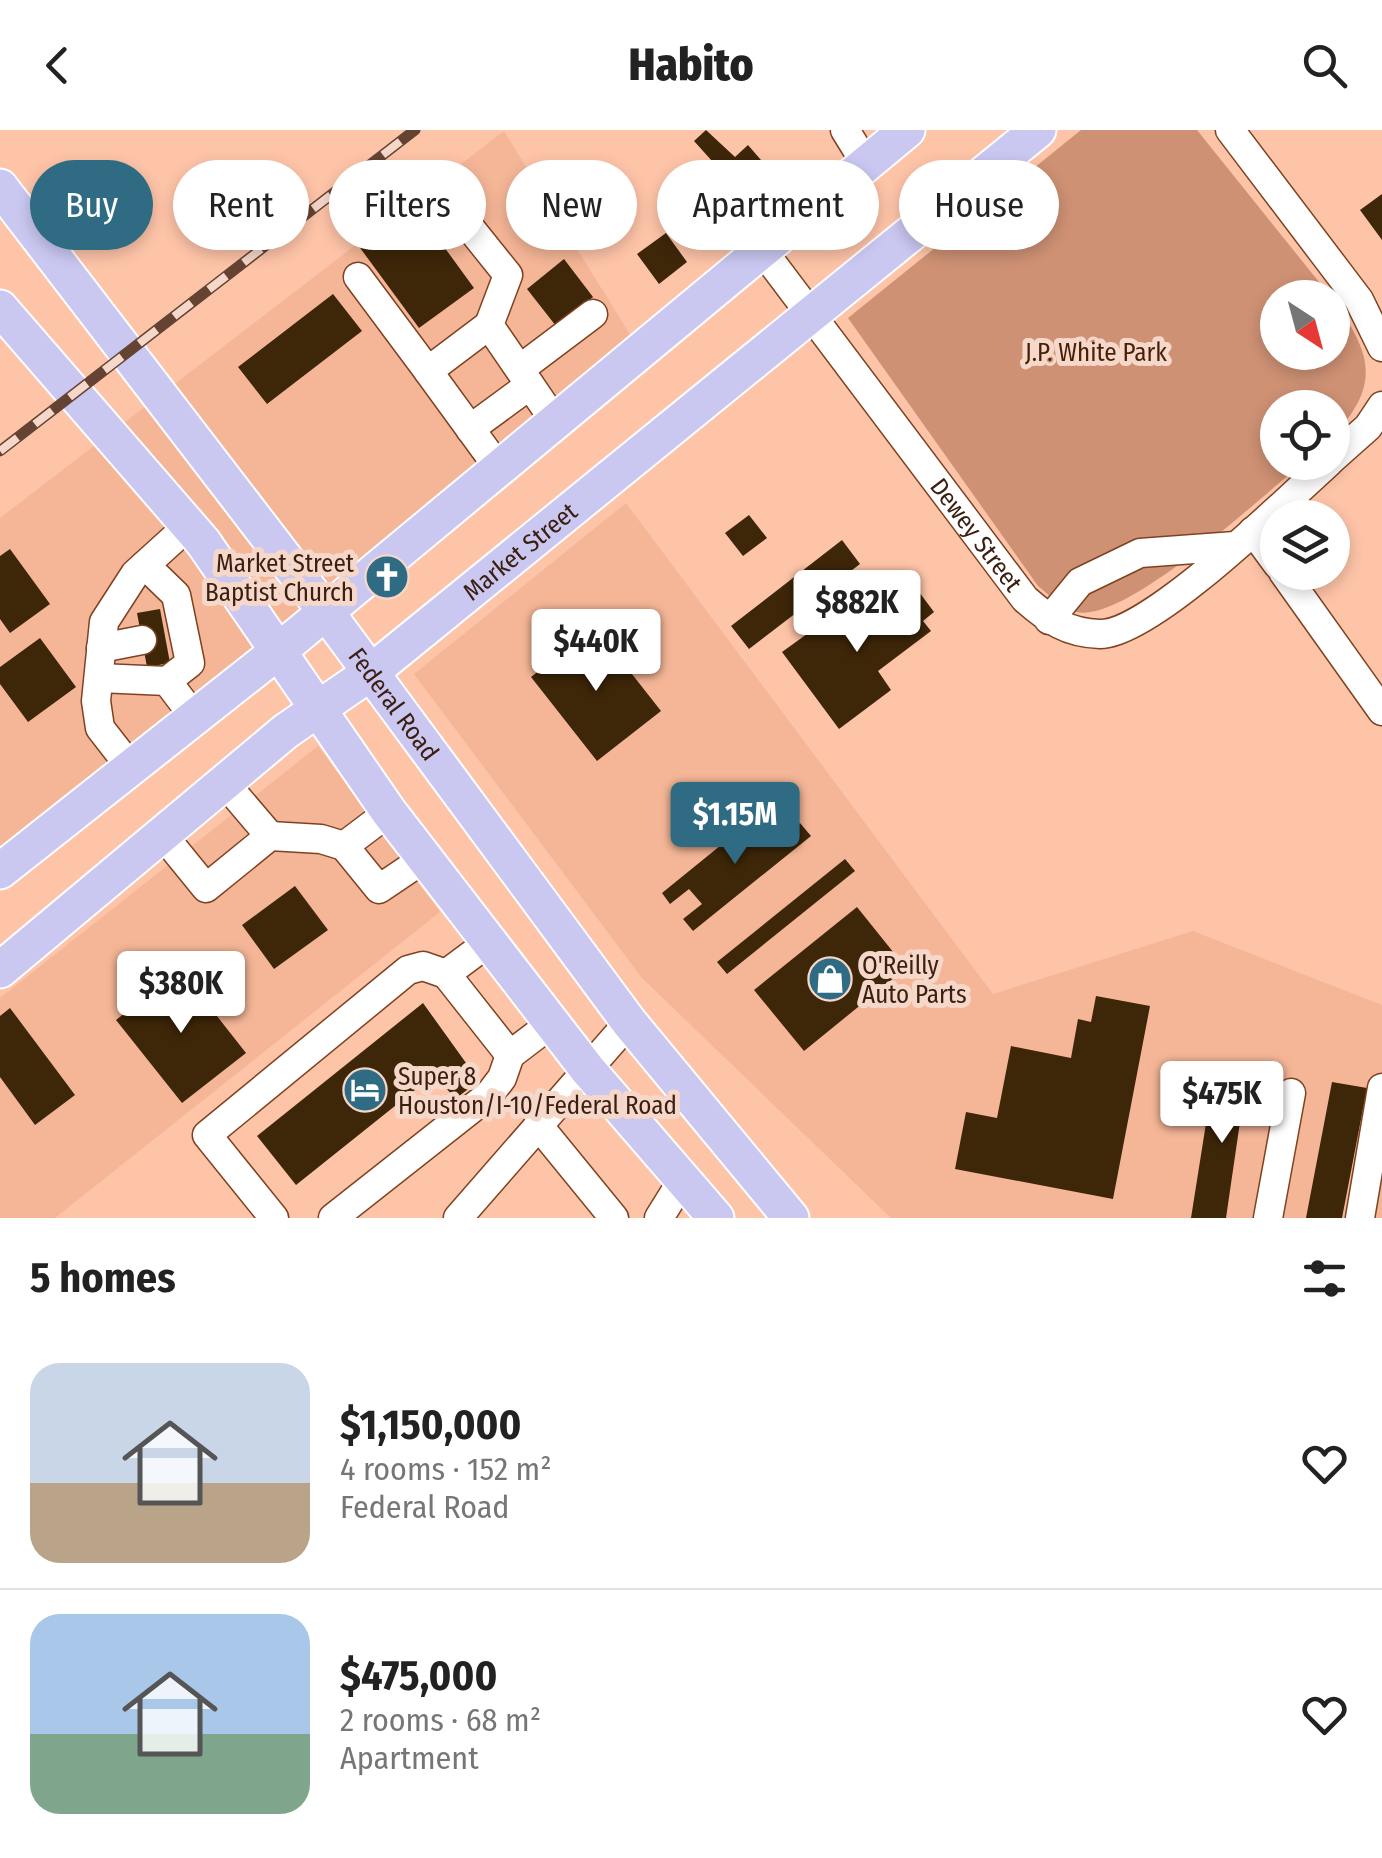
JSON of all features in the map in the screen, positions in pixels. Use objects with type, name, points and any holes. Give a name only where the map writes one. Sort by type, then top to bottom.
[{"type":"main road","points":[[871,160],[907,130]]},
{"type":"main road","name":"Market Street","points":[[0,970],[224,782],[370,673],[1038,130]]},
{"type":"main road","name":"Federal Road","points":[[0,187],[326,612],[629,1022],[790,1218]]},
{"type":"main road","points":[[0,872],[281,649],[762,251]]},
{"type":"main road","points":[[0,308],[188,526],[281,649],[424,858],[588,1070],[716,1218]]},
{"type":"street","points":[[845,130],[864,160]]},
{"type":"street","points":[[1230,130],[1358,300],[1382,346]]},
{"type":"street","points":[[428,371],[489,326],[508,275],[486,247]]},
{"type":"street","name":"Dewey Street","points":[[762,251],[1025,599],[1057,627],[1104,634],[1129,625],[1158,608],[1310,480]]},
{"type":"street","points":[[358,277],[498,468]]},
{"type":"street","points":[[470,429],[593,314]]},
{"type":"street","points":[[489,326],[554,420]]},
{"type":"street","name":"Dewey Street","points":[[1350,444],[1382,406]]},
{"type":"street","points":[[132,769],[100,728],[98,678],[104,622],[146,565],[188,526]]},
{"type":"street","points":[[1050,620],[1080,582],[1140,553],[1244,538],[1260,551]]},
{"type":"street","points":[[146,565],[176,595],[163,636]]},
{"type":"street","points":[[1296,590],[1382,710]]},
{"type":"street","points":[[101,648],[163,636]]},
{"type":"street","points":[[98,678],[167,680],[190,663],[163,636]]},
{"type":"street","points":[[167,680],[195,718]]},
{"type":"street","points":[[224,782],[270,836]]},
{"type":"street","points":[[344,846],[389,812]]},
{"type":"street","points":[[162,834],[206,888],[270,836],[322,839],[344,846],[379,889],[424,858]]},
{"type":"street","points":[[446,974],[490,942]]},
{"type":"street","points":[[274,1218],[207,1135],[408,970],[423,966],[446,974],[510,1055]]},
{"type":"street","points":[[462,1217],[629,1022]]},
{"type":"street","points":[[333,1218],[489,1094],[502,1078],[510,1055],[552,1023]]},
{"type":"street","points":[[1360,1218],[1382,1088]]},
{"type":"street","points":[[1268,1218],[1291,1094]]},
{"type":"street","points":[[538,1126],[614,1218]]},
{"type":"street","points":[[659,1218],[682,1181]]},
{"type":"shaded area","points":[[504,131],[522,160],[506,160],[506,250],[578,250],[631,336],[247,659],[0,847],[0,518],[349,250],[486,250],[486,160],[466,160]]},
{"type":"shaded area","points":[[626,503],[993,994],[1193,931],[1382,1005],[1382,1218],[891,1218],[642,978],[414,674]]},
{"type":"shaded area","points":[[318,746],[440,912],[55,1218],[0,1218],[0,998]]},
{"type":"green space","name":"J.P. White Park","points":[[1081,130],[1197,130],[1317,280],[1260,280],[1260,370],[1350,370],[1350,325],[1366,368],[1365,384],[1350,415],[1350,390],[1260,390],[1260,480],[1283,480],[1159,579],[1098,610],[1076,612],[1038,586],[848,318],[932,250],[1059,250],[1059,160],[1044,160]]},
{"type":"building","points":[[706,130],[735,157],[748,145],[761,160],[711,160],[694,141]]},
{"type":"building","points":[[1382,194],[1382,240],[1360,210]]},
{"type":"building","points":[[657,240],[657,250],[678,250],[687,262],[659,284],[637,254]]},
{"type":"building","points":[[362,250],[446,250],[474,288],[419,328]]},
{"type":"building","points":[[564,259],[593,297],[556,326],[527,289]]},
{"type":"building","points":[[333,294],[362,331],[267,404],[238,367]]},
{"type":"building","points":[[749,515],[767,538],[743,556],[725,533]]},
{"type":"building","points":[[842,540],[860,564],[749,649],[731,626]]},
{"type":"building","points":[[10,549],[50,604],[10,633],[0,619],[0,556]]},
{"type":"building","points":[[900,591],[908,601],[919,592],[934,612],[923,621],[931,631],[878,671],[891,690],[839,729],[782,652],[836,613],[848,630]]},
{"type":"building","points":[[160,609],[170,663],[147,667],[137,613]]},
{"type":"building","points":[[595,627],[661,711],[597,761],[531,677]]},
{"type":"building","points":[[40,638],[76,687],[28,722],[0,684],[0,667]]},
{"type":"building","points":[[763,811],[784,836],[800,823],[811,836],[693,931],[683,919],[702,904],[689,889],[670,904],[662,893]]},
{"type":"building","points":[[845,859],[855,871],[727,974],[717,962]]},
{"type":"building","points":[[295,886],[328,930],[274,969],[242,925]]},
{"type":"building","name":"O'Reilly Auto Parts","points":[[857,907],[906,968],[804,1051],[754,990]]},
{"type":"building","points":[[180,969],[246,1053],[182,1103],[116,1020]]},
{"type":"building","points":[[1096,996],[1150,1006],[1113,1199],[955,1169],[966,1112],[997,1118],[1011,1046],[1071,1058],[1078,1019],[1091,1022]]},
{"type":"building","name":"Super 8 Houston/I-10/Federal Road","points":[[423,1003],[479,1081],[455,1099],[435,1074],[296,1185],[257,1136]]},
{"type":"building","points":[[10,1008],[75,1095],[35,1125],[0,1077],[0,1016]]},
{"type":"building","points":[[1239,1069],[1263,1094],[1241,1115],[1226,1218],[1191,1218],[1210,1098]]},
{"type":"building","points":[[1332,1082],[1367,1088],[1342,1218],[1306,1218]]},
{"type":"railway","points":[[0,451],[415,130]]},
{"type":"place","name":"Market Street Baptist Church","points":[[387,577]]},
{"type":"place","name":"O'Reilly Auto Parts","points":[[830,979]]},
{"type":"place","name":"Super 8 Houston/I-10/Federal Road","points":[[365,1090]]}]
